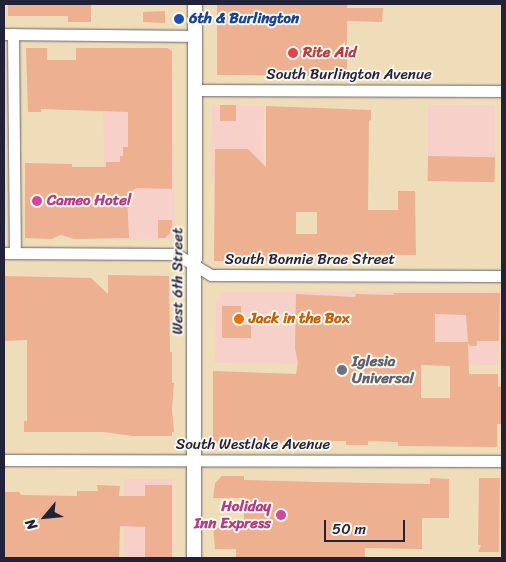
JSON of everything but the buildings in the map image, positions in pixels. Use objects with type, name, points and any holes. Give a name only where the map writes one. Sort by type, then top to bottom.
[{"type":"main road","name":"West 6th Street","points":[[194,558],[195,4]]},
{"type":"street","points":[[9,253],[8,34],[195,36]]},
{"type":"street","name":"South Burlington Avenue","points":[[195,90],[502,91]]},
{"type":"street","name":"South Bonnie Brae Street","points":[[9,253],[176,254],[211,275],[502,276]]},
{"type":"street","name":"South Westlake Avenue","points":[[4,460],[502,461]]},
{"type":"shaded area","points":[[172,48],[175,239],[105,240],[102,49]]},
{"type":"shaded area","points":[[212,105],[264,106],[263,178],[211,177]]},
{"type":"shaded area","points":[[428,105],[495,105],[495,178],[428,178]]},
{"type":"shaded area","points":[[502,291],[498,365],[215,363],[216,300],[224,292]]},
{"type":"shaded area","points":[[124,479],[173,479],[173,558],[124,558]]},
{"type":"place","name":"6th & Burlington","points":[[179,19]]},
{"type":"place","name":"Rite Aid","points":[[293,53]]},
{"type":"place","name":"Cameo Hotel","points":[[37,201]]},
{"type":"place","name":"Jack in the Box","points":[[239,319]]},
{"type":"place","name":"Iglesia Universal","points":[[342,370]]},
{"type":"place","name":"Holiday Inn Express","points":[[281,515]]}]
